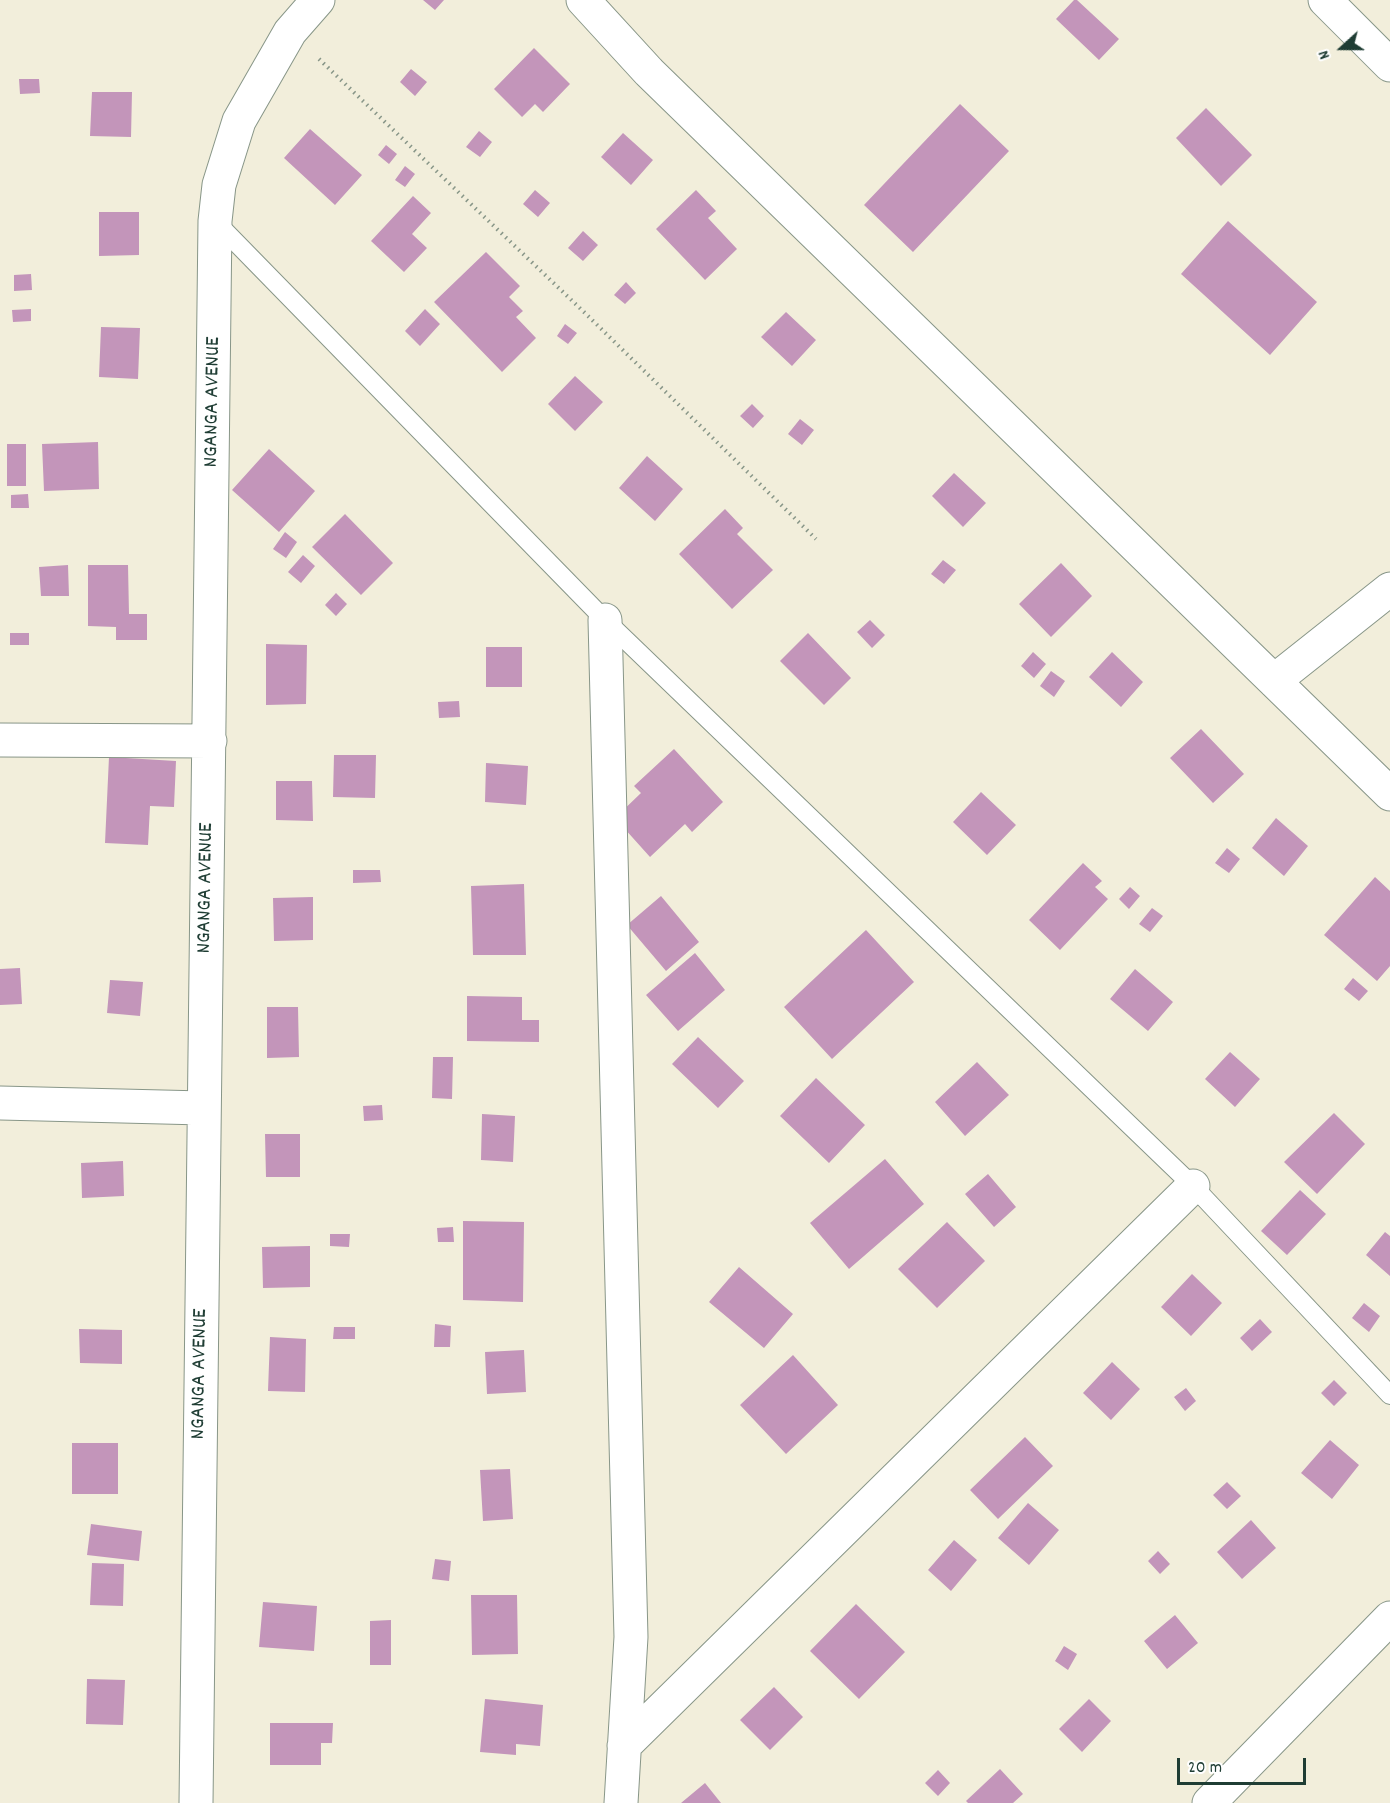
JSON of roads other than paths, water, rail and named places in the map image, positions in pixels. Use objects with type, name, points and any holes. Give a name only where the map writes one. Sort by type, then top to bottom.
[{"type":"street","name":"NGANGA AVENUE","points":[[196,1803],[215,221],[219,185],[239,121],[290,32],[318,0]]},
{"type":"street","points":[[583,0],[649,72],[1390,794]]},
{"type":"street","points":[[1325,0],[1390,65]]},
{"type":"street","points":[[1274,681],[1390,590]]},
{"type":"street","points":[[605,620],[630,1637],[621,1803]]},
{"type":"street","points":[[0,740],[210,741]]},
{"type":"street","points":[[0,1103],[203,1108]]},
{"type":"street","points":[[624,1746],[1192,1186]]},
{"type":"street","points":[[1209,1803],[1390,1618]]},
{"type":"lane","points":[[215,221],[605,620],[1192,1186],[1390,1395]]}]
